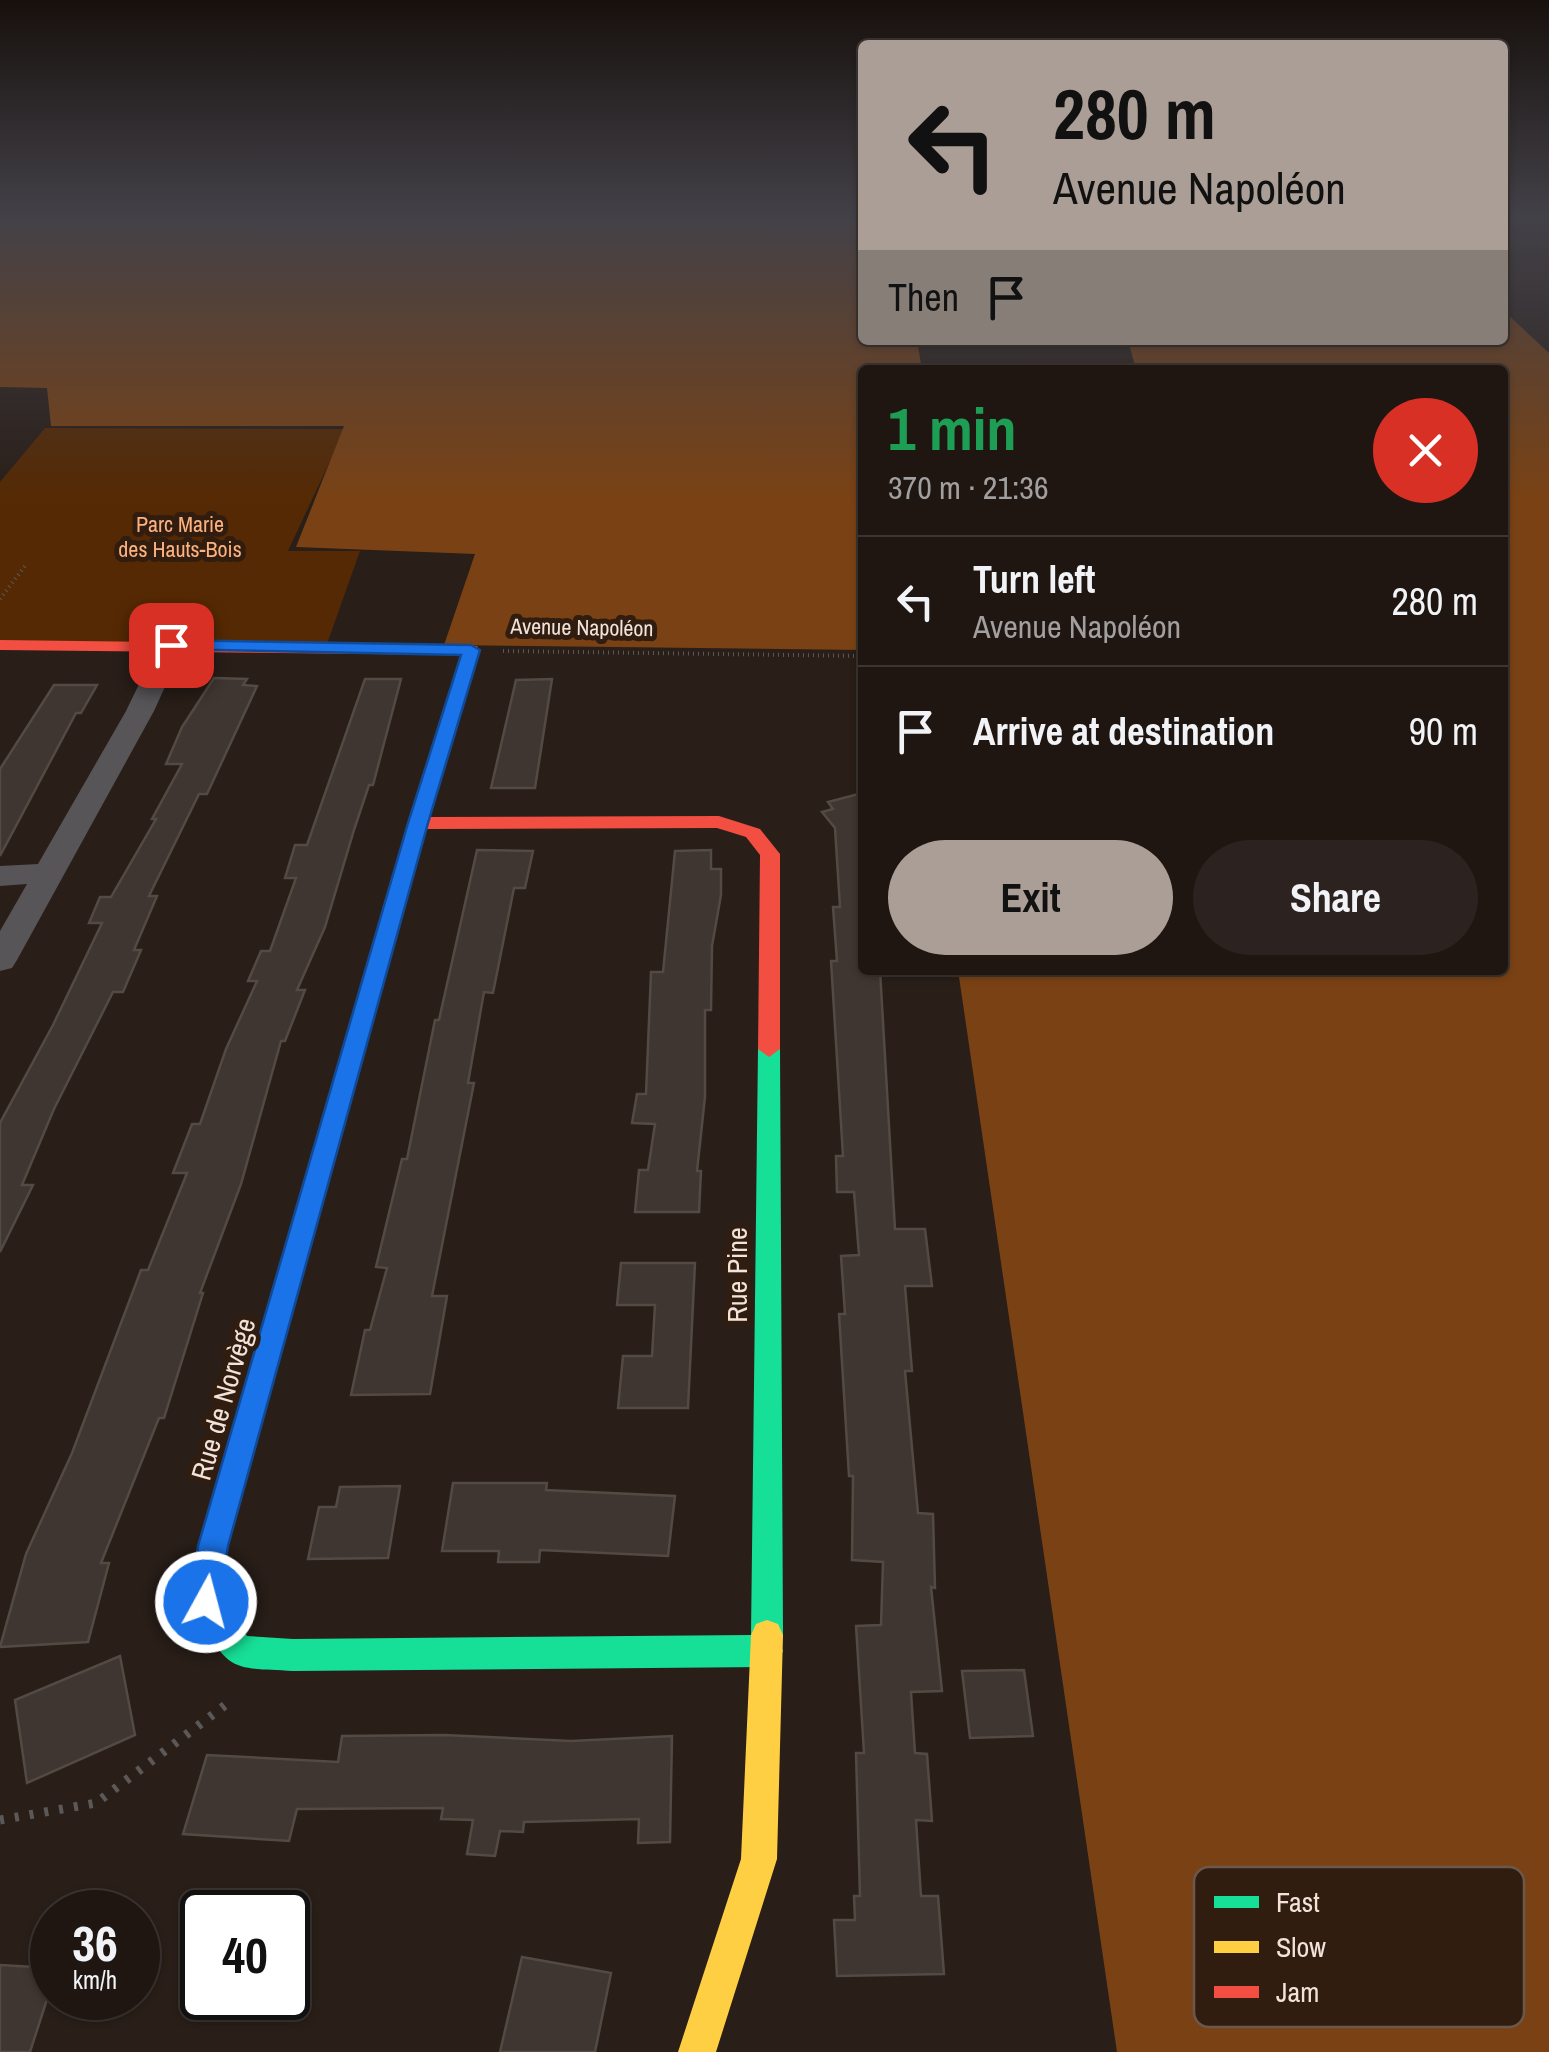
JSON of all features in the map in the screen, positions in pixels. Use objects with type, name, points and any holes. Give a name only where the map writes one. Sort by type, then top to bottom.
[{"type":"street","name":"Avenue Napoléon","points":[[0,645],[471,650]]},
{"type":"street","points":[[0,960],[140,710],[171,645]]},
{"type":"street","name":"Rue de Norvège","points":[[471,650],[418,823],[213,1546],[206,1602],[238,1651],[768,1651]]},
{"type":"street","name":"Rue Pine","points":[[418,823],[719,822],[746,829],[768,848],[768,1651],[759,1859],[698,2052]]},
{"type":"street","points":[[0,876],[48,873]]},
{"type":"path","points":[[0,599],[25,566]]},
{"type":"path","name":"Avenue Napoléon","points":[[471,650],[858,656]]},
{"type":"path","points":[[0,1820],[96,1803],[248,1689]]},
{"type":"green space","name":"Parc Marie des Hauts-Bois","points":[[45,428],[345,429],[288,551],[360,551],[327,644],[0,645],[0,482]]},
{"type":"shaded area","points":[[0,311],[858,311],[858,345],[918,345],[921,365],[858,365],[858,650],[444,645],[475,554],[296,547],[344,426],[51,426],[47,388],[0,387]]},
{"type":"shaded area","points":[[1508,315],[1549,353],[1549,2052],[1117,2052],[959,975],[1508,975],[1508,365],[1135,365],[1129,345],[1508,345]]},
{"type":"building","points":[[214,678],[247,679],[243,685],[257,686],[207,794],[199,794],[149,896],[157,896],[134,950],[141,950],[123,992],[113,992],[54,1109],[22,1185],[33,1185],[0,1252],[0,1123],[102,923],[89,923],[100,897],[111,897],[156,819],[152,819],[182,764],[166,764],[182,727]]},
{"type":"building","points":[[365,679],[401,679],[373,785],[369,785],[325,927],[297,990],[305,990],[285,1041],[281,1041],[241,1184],[200,1293],[164,1418],[159,1418],[101,1563],[109,1563],[88,1642],[0,1647],[26,1554],[72,1453],[141,1270],[148,1270],[187,1173],[173,1173],[192,1124],[200,1124],[226,1049],[257,981],[248,981],[261,951],[270,951],[296,878],[285,878],[295,845],[307,845]]},
{"type":"building","points":[[552,679],[535,788],[491,788],[516,680]]},
{"type":"building","points":[[54,685],[97,685],[81,713],[76,713],[0,856],[0,769]]},
{"type":"building","points":[[858,794],[858,975],[880,975],[895,1229],[925,1229],[932,1286],[905,1286],[912,1371],[905,1371],[918,1513],[933,1514],[935,1588],[931,1587],[942,1691],[911,1692],[915,1753],[927,1754],[932,1821],[916,1820],[921,1896],[938,1896],[944,1974],[837,1976],[834,1920],[855,1920],[854,1896],[860,1896],[856,1753],[864,1753],[856,1626],[881,1625],[883,1562],[852,1560],[853,1476],[849,1476],[839,1314],[845,1314],[841,1256],[859,1255],[854,1192],[837,1192],[836,1156],[843,1156],[831,961],[837,961],[833,907],[840,907],[835,828],[822,812],[833,809],[828,802]]},
{"type":"building","points":[[477,850],[533,851],[525,888],[514,888],[493,993],[484,992],[468,1083],[474,1083],[432,1296],[447,1296],[430,1394],[351,1395],[365,1330],[370,1330],[387,1268],[376,1267],[402,1159],[407,1159],[435,1020],[439,1020]]},
{"type":"building","points":[[711,850],[711,869],[721,869],[721,895],[712,946],[711,1010],[705,1010],[705,1097],[697,1171],[701,1171],[699,1212],[635,1212],[639,1170],[648,1170],[655,1124],[632,1123],[637,1094],[646,1094],[651,972],[663,972],[675,851]]},
{"type":"building","points":[[621,1263],[695,1263],[688,1408],[618,1408],[623,1356],[652,1356],[655,1305],[617,1305]]},
{"type":"building","points":[[453,1483],[547,1483],[546,1490],[675,1496],[668,1556],[540,1550],[539,1562],[498,1562],[499,1551],[442,1551]]},
{"type":"building","points":[[400,1486],[388,1558],[308,1559],[319,1507],[336,1507],[340,1487]]},
{"type":"building","points":[[120,1656],[135,1735],[27,1783],[15,1700]]},
{"type":"building","points":[[1024,1670],[1033,1736],[970,1738],[962,1671]]},
{"type":"building","points":[[444,1735],[571,1741],[672,1736],[670,1842],[638,1843],[639,1819],[524,1822],[523,1832],[500,1831],[495,1856],[467,1854],[473,1820],[441,1819],[443,1808],[297,1809],[289,1841],[183,1834],[207,1755],[338,1762],[342,1736]]},
{"type":"building","points":[[522,1957],[611,1973],[595,2052],[500,2052]]},
{"type":"building","points":[[0,1965],[30,1967],[30,2020],[40,2020],[30,2052],[0,2052]]},
{"type":"traffic: fast","points":[[767,1635],[769,1049]]},
{"type":"traffic: fast","points":[[223,1628],[238,1651],[293,1655],[767,1651]]},
{"type":"traffic: slow","points":[[223,1628],[206,1602],[213,1545],[414,838]]},
{"type":"traffic: slow","points":[[697,2052],[759,1859],[767,1635]]},
{"type":"traffic: jam","points":[[0,645],[471,650],[414,838]]},
{"type":"traffic: jam","points":[[418,823],[719,822],[753,833],[770,854],[769,1049]]},
{"type":"route","points":[[171,645],[471,650],[418,823],[213,1546],[206,1602]]}]
